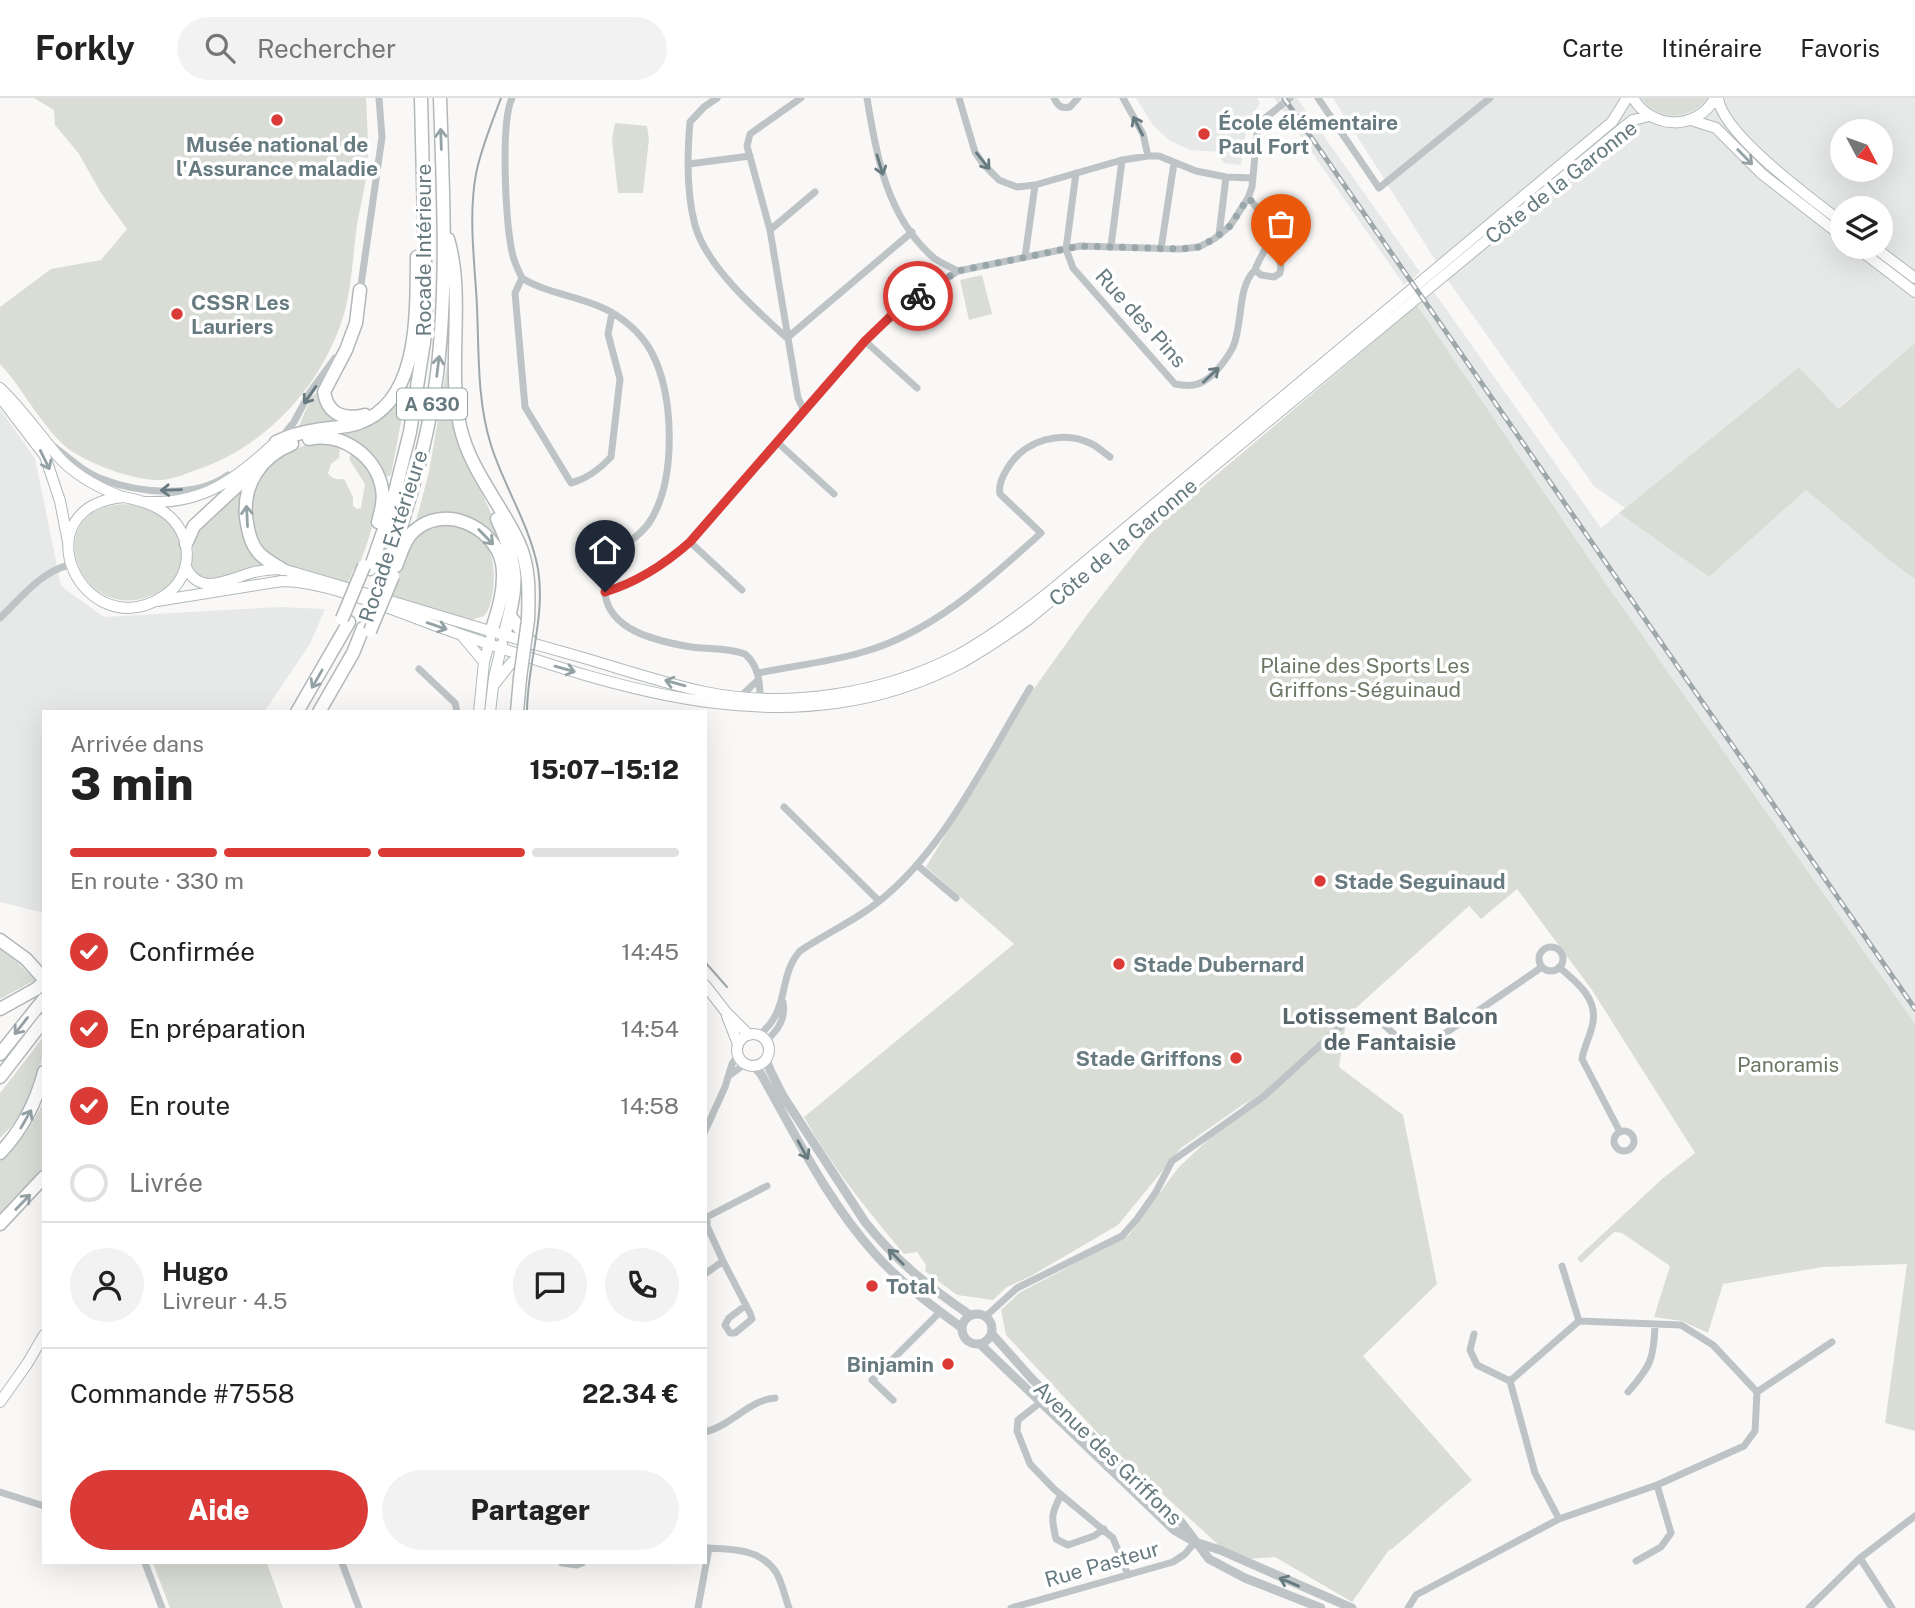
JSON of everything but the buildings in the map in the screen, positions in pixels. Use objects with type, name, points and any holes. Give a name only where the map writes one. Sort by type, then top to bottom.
[{"type":"highway","name":"Rocade Extérieure","points":[[319,710],[366,630],[389,575],[418,473],[432,406],[440,345],[444,229],[440,98]]},
{"type":"highway","points":[[276,442],[294,434],[349,427],[363,422],[393,397],[402,383],[412,341],[416,304],[421,104]]},
{"type":"highway","name":"Rocade Intérieure","points":[[367,567],[390,512],[410,432],[424,342],[426,305],[421,104]]},
{"type":"highway","points":[[444,229],[454,261],[459,424],[515,563],[516,579],[510,616],[496,641]]},
{"type":"highway","points":[[360,290],[356,323],[346,350],[324,391],[331,410],[337,415],[346,418],[379,411]]},
{"type":"highway","points":[[186,544],[194,526],[280,449],[316,437],[342,442],[366,457],[377,472],[383,490],[382,509],[367,567],[336,645],[298,710]]},
{"type":"highway","points":[[465,444],[519,542],[526,563],[530,588],[517,710]]},
{"type":"highway","points":[[262,463],[251,478],[246,495],[247,528],[260,555],[282,569]]},
{"type":"highway","points":[[389,575],[412,533],[424,524],[445,519],[464,522],[479,529],[492,541],[502,565],[496,641]]},
{"type":"highway","points":[[510,616],[535,644]]},
{"type":"highway","points":[[0,940],[26,959],[42,978],[26,995],[0,1009]]},
{"type":"highway","points":[[0,1054],[42,1002]]},
{"type":"highway","points":[[0,1077],[42,1023]]},
{"type":"highway","points":[[0,1153],[25,1121],[42,1078]]},
{"type":"highway","points":[[0,1224],[42,1179]]},
{"type":"main road","name":"Côte de la Garonne","points":[[496,641],[535,644],[705,692],[760,698],[843,693],[920,672],[956,655],[991,635],[1049,592],[1612,122],[1628,98]]},
{"type":"main road","points":[[1633,98],[1649,116],[1662,122],[1676,123],[1702,114],[1716,98],[1730,124],[1783,178],[1830,213]]},
{"type":"main road","name":"Côte de la Garonne","points":[[496,641],[521,656],[607,681],[703,703],[747,708],[807,707],[885,692],[961,663],[996,642],[1054,599],[1619,131],[1633,120],[1649,116]]},
{"type":"main road","points":[[1690,120],[1716,128],[1762,174],[1830,227]]},
{"type":"main road","points":[[1872,259],[1915,292]]},
{"type":"main road","points":[[1890,259],[1915,278]]},
{"type":"main road","points":[[0,388],[57,455],[85,478],[124,497],[146,502],[180,500],[209,492],[246,469],[276,442]]},
{"type":"main road","points":[[0,397],[45,456],[60,501],[75,576],[85,589],[103,601],[116,606],[131,607],[282,581],[296,581],[340,593],[463,635],[475,634],[496,641]]},
{"type":"main road","points":[[68,543],[80,515],[100,501],[124,497]]},
{"type":"main road","points":[[146,502],[175,521],[184,534],[187,567],[194,579],[206,585],[268,569],[282,569],[496,641]]},
{"type":"main road","points":[[157,601],[176,586],[187,567]]},
{"type":"main road","points":[[463,635],[484,662]]},
{"type":"main road","points":[[479,710],[484,662],[496,641]]},
{"type":"main road","points":[[491,710],[496,641]]},
{"type":"main road","points":[[493,686],[511,663],[521,656]]},
{"type":"main road","points":[[707,988],[726,1012],[758,1037],[769,1050],[766,1059],[749,1065],[738,1049],[726,1012]]},
{"type":"main road","points":[[738,1049],[758,1037]]},
{"type":"main road","points":[[0,1402],[42,1338]]},
{"type":"street","points":[[50,444],[100,479],[130,487],[171,491],[193,488],[224,478],[276,442],[294,422],[310,392],[341,348],[360,290],[382,137],[379,98]]},
{"type":"street","points":[[512,98],[508,107],[506,145],[507,207],[512,250],[522,278],[532,285],[576,297],[612,313],[632,327],[643,339],[659,369],[666,398],[667,460],[662,498],[651,522],[606,562],[603,569],[609,611],[619,622],[641,633],[686,647],[745,654],[753,660],[760,698],[747,708]]},
{"type":"street","points":[[717,98],[690,122],[689,196],[696,228],[709,254],[724,274],[787,338]]},
{"type":"street","points":[[801,98],[750,134],[747,146],[770,230],[797,398],[804,411]]},
{"type":"street","points":[[867,98],[875,150],[894,203],[912,232],[936,259],[958,271]]},
{"type":"street","points":[[959,98],[975,152],[999,180],[1017,187],[1035,185],[1122,160],[1148,156],[1159,156],[1174,163],[1226,177],[1253,178]]},
{"type":"street","points":[[1054,98],[1057,105],[1064,108],[1070,107],[1078,98]]},
{"type":"street","points":[[1123,98],[1143,134],[1148,156]]},
{"type":"street","points":[[605,592],[656,569],[690,542],[865,341],[904,306],[958,271],[1080,246],[1161,249],[1199,247],[1219,235],[1230,226],[1248,198],[1253,178],[1257,134],[1264,119],[1290,98]]},
{"type":"street","points":[[1318,98],[1379,188],[1490,98]]},
{"type":"street","points":[[689,164],[750,156]]},
{"type":"street","points":[[1111,246],[1122,160]]},
{"type":"street","points":[[1161,249],[1174,163]]},
{"type":"street","points":[[1066,249],[1076,173]]},
{"type":"street","points":[[1219,235],[1226,177]]},
{"type":"street","points":[[1025,257],[1035,185]]},
{"type":"street","points":[[770,230],[815,192]]},
{"type":"street","points":[[1248,198],[1255,204],[1262,218],[1268,237],[1276,247],[1281,266],[1280,273],[1271,277],[1255,270]]},
{"type":"street","points":[[787,338],[912,232]]},
{"type":"street","name":"Rue des Pins","points":[[1066,249],[1073,268],[1125,324],[1138,343],[1175,384],[1187,386],[1200,385],[1211,377],[1234,346],[1246,281],[1255,270],[1268,237]]},
{"type":"street","points":[[522,278],[515,293],[525,407],[571,483],[596,470],[611,457],[620,379],[608,334],[612,313]]},
{"type":"street","points":[[865,341],[917,388]]},
{"type":"street","points":[[741,696],[757,677],[864,652],[932,621],[972,592],[1041,533],[1000,494],[999,488],[1009,466],[1026,447],[1050,438],[1065,437],[1092,443],[1110,457]]},
{"type":"street","points":[[777,442],[834,494]]},
{"type":"street","points":[[690,542],[742,590]]},
{"type":"street","points":[[0,618],[42,577],[57,568],[71,565]]},
{"type":"street","points":[[419,669],[455,704],[456,710]]},
{"type":"street","points":[[758,1037],[776,1031],[783,1018],[783,1000],[791,963],[800,951],[879,901],[917,865],[959,807],[1030,688]]},
{"type":"street","points":[[784,807],[879,901]]},
{"type":"street","points":[[917,865],[956,898]]},
{"type":"street","points":[[1551,947],[1561,953],[1559,967],[1552,970],[1542,967],[1539,956],[1544,950],[1551,947]]},
{"type":"street","points":[[986,1316],[1017,1288],[1122,1236],[1156,1192],[1172,1161],[1262,1097],[1349,1019],[1366,1017],[1378,1022],[1406,1045],[1419,1048],[1431,1044],[1542,967]]},
{"type":"street","points":[[1559,967],[1589,997],[1593,1021],[1582,1059],[1620,1132]]},
{"type":"street","points":[[707,1125],[738,1049]]},
{"type":"street","points":[[766,1059],[783,1096],[865,1222],[888,1250],[916,1276],[970,1315]]},
{"type":"street","points":[[729,1075],[749,1065],[761,1074],[816,1172],[860,1237],[898,1278],[962,1328],[967,1340],[980,1344],[992,1334],[992,1324],[986,1316],[978,1313],[970,1315],[962,1328]]},
{"type":"street","points":[[746,1305],[707,1226],[707,1217],[767,1186]]},
{"type":"street","points":[[707,1273],[723,1261]]},
{"type":"street","points":[[1562,1266],[1580,1321]]},
{"type":"street","points":[[893,1400],[872,1380],[940,1312]]},
{"type":"street","points":[[1408,1608],[1416,1595],[1559,1519],[1657,1485],[1744,1446],[1755,1431],[1757,1392],[1713,1345],[1681,1325],[1580,1321],[1510,1381]]},
{"type":"street","points":[[1628,1391],[1642,1376],[1654,1353],[1655,1325]]},
{"type":"street","name":"Avenue des Griffons","points":[[992,1334],[1022,1367],[1181,1522],[1195,1542]]},
{"type":"street","points":[[1474,1334],[1470,1350],[1477,1365],[1510,1381],[1535,1473],[1559,1519]]},
{"type":"street","points":[[1757,1392],[1832,1342]]},
{"type":"street","name":"Avenue des Griffons","points":[[980,1344],[1174,1530],[1195,1542]]},
{"type":"street","points":[[1013,1375],[1022,1367]]},
{"type":"street","points":[[707,1431],[764,1399],[775,1398]]},
{"type":"street","points":[[1041,1402],[1018,1420],[1017,1431],[1030,1464],[1061,1495],[1113,1538],[1128,1574]]},
{"type":"street","points":[[1636,1561],[1661,1547],[1671,1533],[1657,1485]]},
{"type":"street","points":[[0,1492],[42,1505]]},
{"type":"street","points":[[1061,1495],[1051,1520],[1056,1539],[1068,1545],[1094,1536],[1104,1529]]},
{"type":"street","points":[[1809,1608],[1860,1558],[1915,1516]]},
{"type":"street","points":[[1195,1542],[1209,1559],[1228,1570],[1321,1608]]},
{"type":"street","points":[[1195,1542],[1220,1550],[1352,1608]]},
{"type":"street","name":"Rue Pasteur","points":[[1012,1608],[1173,1562],[1185,1554],[1195,1542]]},
{"type":"street","points":[[707,1548],[739,1549],[758,1556],[775,1571],[789,1608]]},
{"type":"street","points":[[1860,1558],[1892,1608]]},
{"type":"street","points":[[145,1564],[162,1608]]},
{"type":"street","points":[[342,1564],[359,1608]]},
{"type":"street","points":[[698,1608],[705,1564]]},
{"type":"shaded area","name":"École élémentaire Paul Fort","points":[[1136,98],[1257,98],[1260,103],[1247,127],[1241,165],[1223,163],[1219,152],[1190,150],[1169,140],[1153,125]]},
{"type":"shaded area","points":[[1274,98],[1297,98],[1420,272],[1404,285]]},
{"type":"shaded area","points":[[1333,98],[1915,98],[1915,343],[1837,409],[1799,367],[1625,508],[1594,486],[1449,282]]},
{"type":"shaded area","points":[[1434,292],[1601,528],[1619,513],[1709,577],[1806,490],[1915,579],[1915,1024],[1607,585],[1417,305]]},
{"type":"shaded area","points":[[0,409],[35,458],[61,586],[104,617],[280,607],[325,609],[310,644],[265,710],[42,710],[42,912],[0,902]]},
{"type":"green space","points":[[34,98],[366,98],[366,174],[349,292],[334,340],[322,365],[288,410],[246,446],[222,460],[160,480],[137,478],[98,465],[75,453],[57,438],[0,364],[0,307],[51,269],[101,260],[127,229],[101,193],[79,154],[55,125],[54,110]]},
{"type":"green space","points":[[1642,98],[1707,98],[1692,111],[1674,116],[1656,111]]},
{"type":"green space","points":[[615,123],[647,126],[649,139],[643,193],[618,193],[612,140]]},
{"type":"green space","points":[[982,275],[992,314],[969,320],[960,280]]},
{"type":"green space","points":[[1417,305],[1607,585],[1915,1024],[1915,1431],[1885,1423],[1907,1264],[1823,1267],[1723,1284],[1708,1333],[1682,1321],[1654,1317],[1670,1266],[1622,1233],[1614,1232],[1581,1263],[1577,1258],[1662,1179],[1695,1153],[1592,990],[1517,889],[1481,919],[1469,906],[1347,1016],[1339,1067],[1403,1115],[1437,1284],[1363,1356],[1472,1480],[1389,1550],[1352,1602],[1275,1557],[1235,1560],[1109,1445],[1006,1335],[1001,1310],[1019,1293],[1129,1235],[1178,1168],[1251,1099],[1181,1148],[1118,1225],[1031,1276],[1007,1287],[993,1300],[957,1295],[925,1271],[926,1265],[917,1252],[904,1254],[838,1171],[804,1117],[1014,944],[926,867],[1033,690],[1086,616],[1156,526]]},
{"type":"green space","points":[[1915,343],[1915,579],[1806,490],[1709,577],[1619,513],[1799,367],[1838,409]]},
{"type":"green space","points":[[450,349],[468,464],[501,534],[495,537],[478,521],[458,514],[437,514],[416,521],[429,472]]},
{"type":"green space","points":[[408,385],[391,475],[387,477],[360,444],[332,431],[353,429]]},
{"type":"green space","points":[[320,390],[331,417],[341,422],[298,428],[312,396]]},
{"type":"green space","points":[[319,442],[337,446],[340,450],[339,458],[331,464],[328,473],[335,479],[344,479],[353,497],[353,506],[361,508],[365,484],[349,459],[351,453],[364,465],[376,493],[376,508],[369,538],[358,570],[354,569],[347,585],[278,563],[264,550],[254,530],[251,494],[259,474],[270,462],[286,453]]},
{"type":"green space","points":[[245,483],[242,523],[268,565],[226,579],[203,580],[196,575],[192,567],[195,533]]},
{"type":"green space","points":[[136,504],[156,512],[177,532],[181,549],[180,567],[166,588],[138,600],[113,599],[94,588],[81,571],[75,551],[78,531],[90,515],[114,505]]},
{"type":"green space","points":[[456,525],[476,535],[492,558],[493,590],[484,616],[472,620],[389,596],[403,558],[413,540],[431,527]]},
{"type":"green space","points":[[0,949],[35,980],[0,999]]},
{"type":"green space","points":[[42,1039],[41,1064],[32,1092],[18,1117],[0,1138],[0,1093]]},
{"type":"green space","points":[[42,1105],[42,1170],[0,1216],[0,1160],[14,1147]]},
{"type":"green space","points":[[153,1564],[267,1564],[283,1608],[170,1608]]},
{"type":"tram line","points":[[501,98],[476,174],[472,207],[473,240],[480,376],[486,428],[496,461],[529,537],[538,569],[540,605],[527,710]]},
{"type":"tram line","points":[[707,964],[727,987]]},
{"type":"railway","points":[[1284,98],[1915,1009]]},
{"type":"way so far","points":[[918,296],[958,271],[1080,246],[1180,249],[1199,247],[1230,226],[1248,198],[1255,204],[1262,218],[1268,237],[1276,247],[1281,266]]},
{"type":"place","name":"Musée national de l'Assurance maladie","points":[[277,120]]},
{"type":"place","name":"École élémentaire Paul Fort","points":[[1204,134]]},
{"type":"place","name":"CSSR Les Lauriers","points":[[177,314]]},
{"type":"place","name":"Stade Seguinaud","points":[[1320,881]]},
{"type":"place","name":"Stade Dubernard","points":[[1119,964]]},
{"type":"place","name":"Stade Griffons","points":[[1236,1058]]},
{"type":"place","name":"Total","points":[[872,1286]]},
{"type":"place","name":"Binjamin","points":[[948,1364]]},
{"type":"district","name":"Lotissement Balcon de Fantaisie","points":[[1390,1028]]},
{"type":"route","points":[[605,592],[645,575],[667,562],[690,542],[865,341],[893,314],[918,296]]},
{"type":"park label","name":"Plaine des Sports Les Griffons-Séguinaud","points":[[1365,677]]},
{"type":"park label","name":"Panoramis","points":[[1788,1064]]}]
